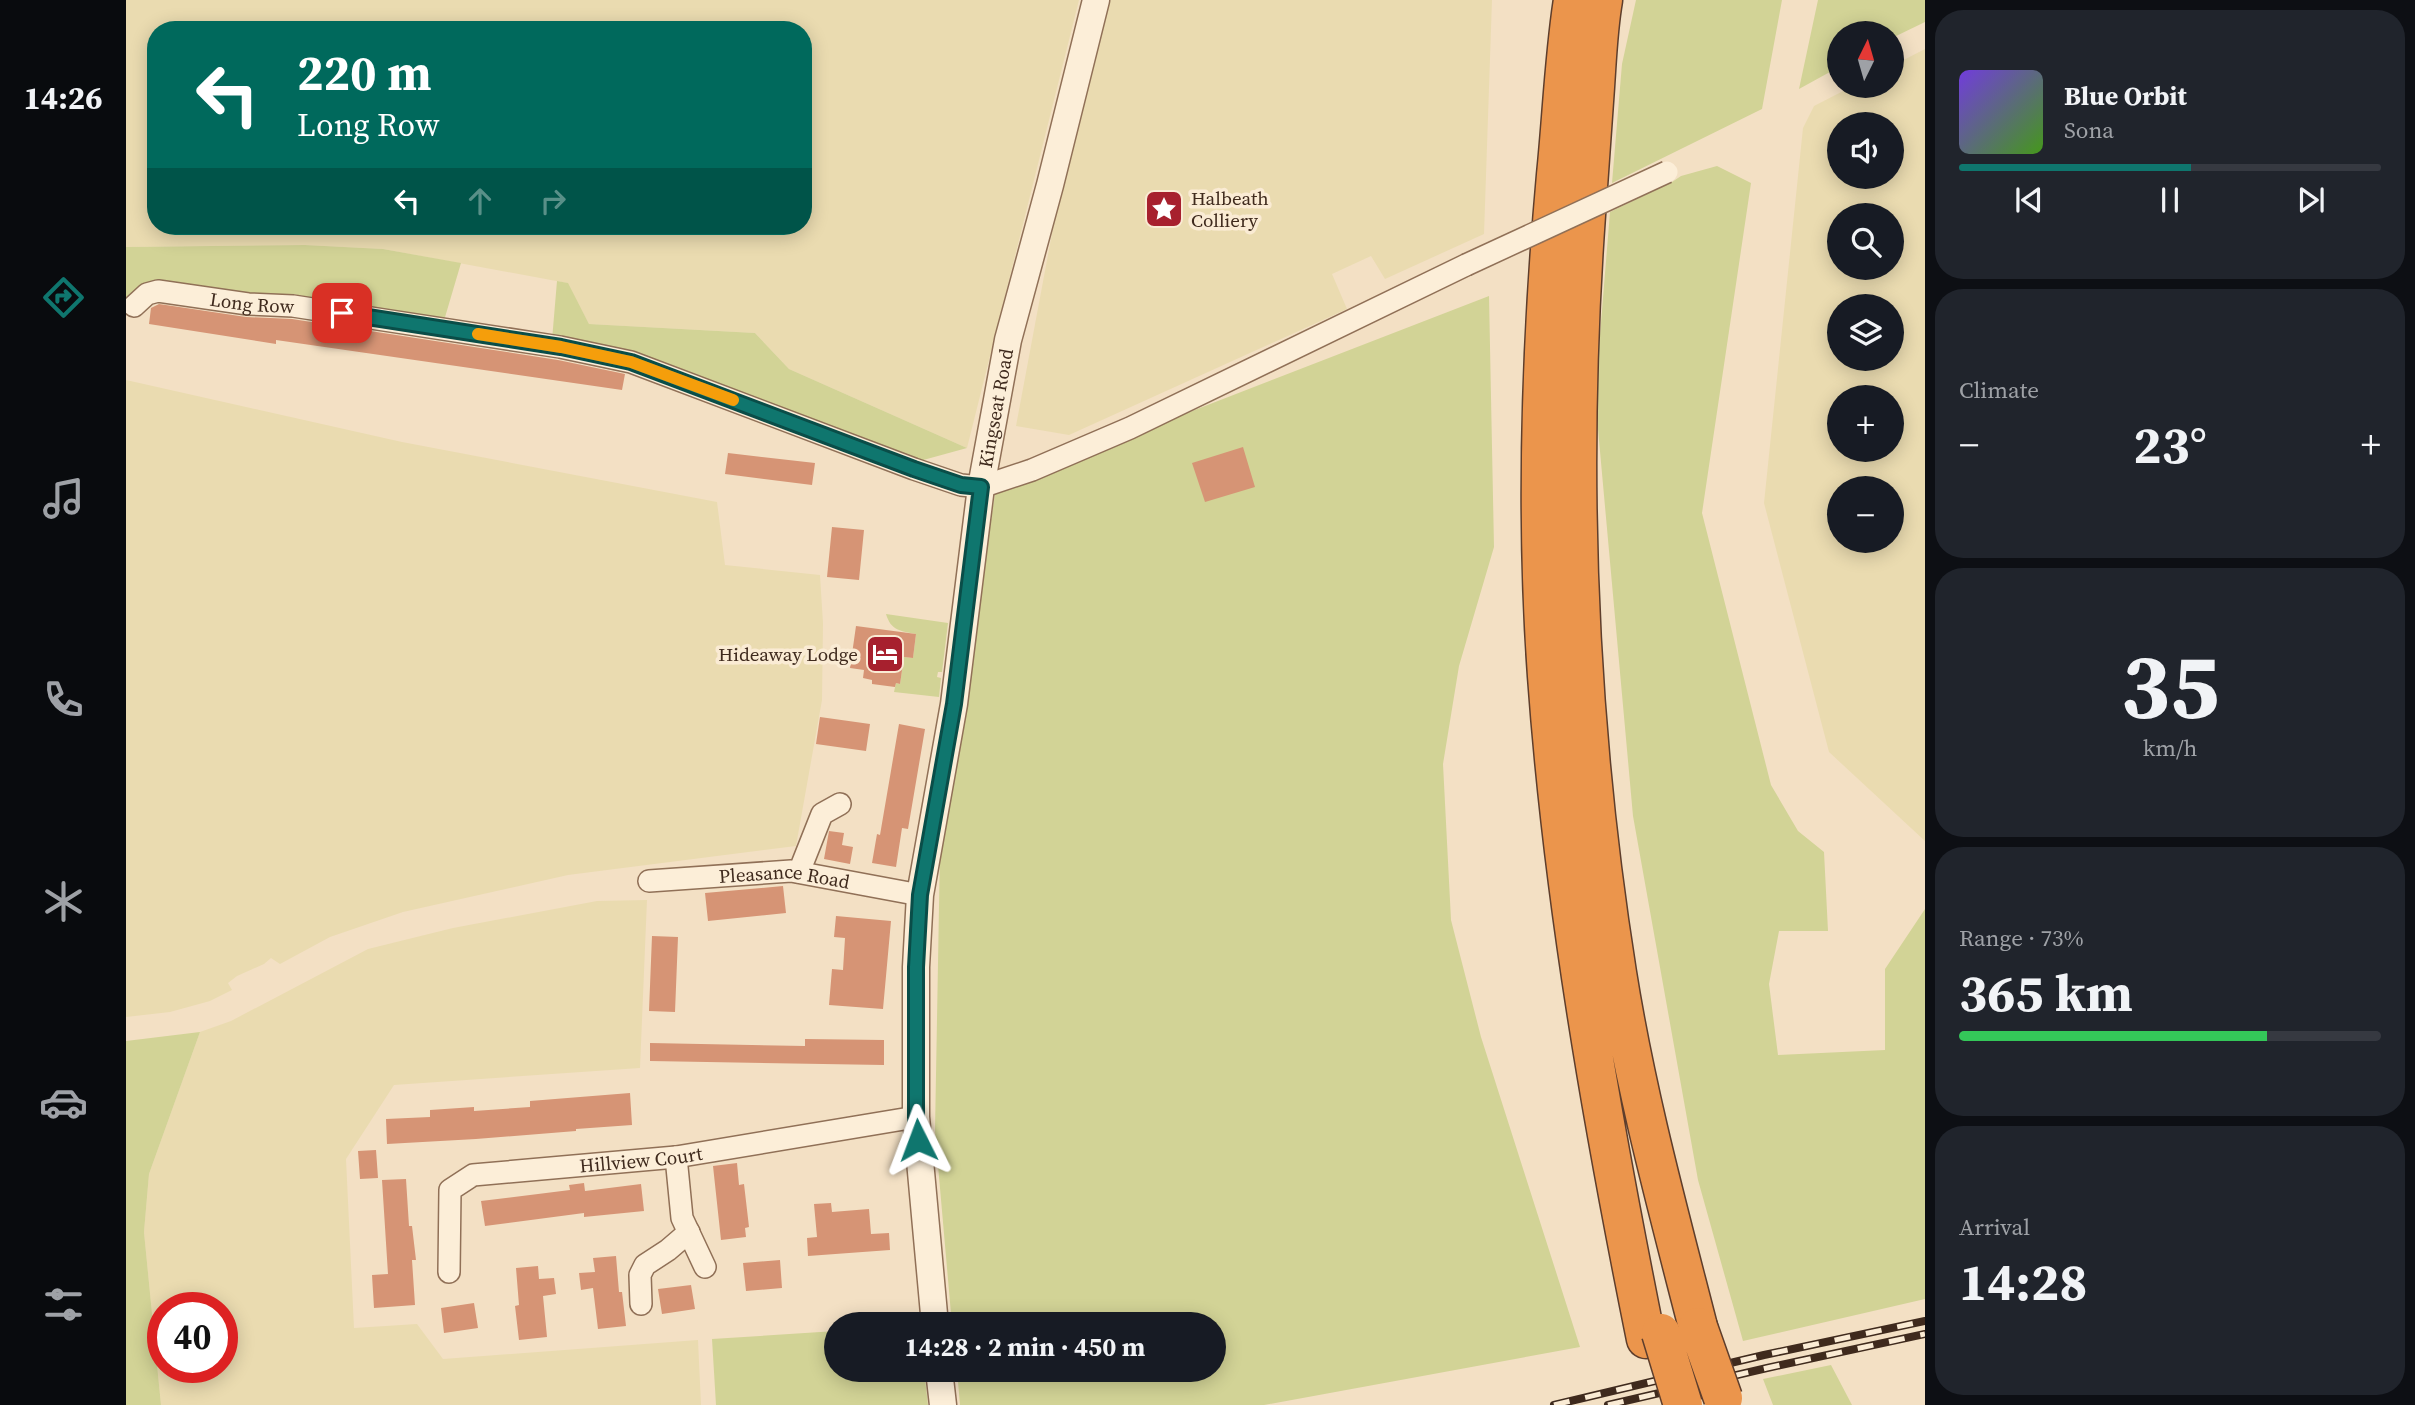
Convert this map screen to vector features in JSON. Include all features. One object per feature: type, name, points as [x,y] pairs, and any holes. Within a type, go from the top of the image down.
[{"type":"highway","points":[[1573,0],[1546,293],[1541,417],[1542,564],[1547,675],[1560,821],[1591,1031],[1654,1336],[1664,1405]]},
{"type":"highway","points":[[1603,0],[1580,290],[1576,418],[1577,555],[1591,780],[1607,908],[1627,1030],[1659,1175],[1702,1327],[1728,1400]]},
{"type":"highway","points":[[1654,1336],[1683,1405]]},
{"type":"street","name":"Kingseat Road","points":[[934,1312],[916,1117],[916,967],[920,895],[954,704],[981,487],[1008,340],[1096,0]]},
{"type":"street","points":[[981,487],[1032,470],[1130,428],[1466,265],[1670,170]]},
{"type":"street","name":"Long Row","points":[[134,306],[147,294],[158,291],[248,304],[293,306],[572,349],[631,362],[914,469],[961,485],[981,487]]},
{"type":"street","points":[[799,872],[822,814],[840,804]]},
{"type":"street","name":"Pleasance Road","points":[[649,881],[792,871],[920,895]]},
{"type":"street","name":"Hillview Court","points":[[449,1272],[450,1190],[473,1175],[676,1157],[916,1117]]},
{"type":"street","points":[[676,1157],[682,1218],[705,1267]]},
{"type":"street","points":[[641,1304],[640,1275],[645,1265],[689,1232]]},
{"type":"street","points":[[940,1382],[943,1405]]},
{"type":"shaded area","points":[[126,0],[1079,0],[967,448],[789,369],[755,333],[589,324],[567,283],[383,249],[305,245],[126,247]]},
{"type":"shaded area","points":[[1109,0],[1492,0],[1484,234],[1385,279],[1371,256],[1332,274],[1347,309],[1069,435],[1016,426],[1059,196]]},
{"type":"shaded area","points":[[1925,49],[1925,841],[1829,752],[1764,503],[1803,128],[1814,106],[1830,98],[1904,98],[1904,60]]},
{"type":"shaded area","points":[[126,380],[402,442],[717,502],[725,565],[820,575],[823,623],[822,700],[796,846],[568,875],[403,912],[330,937],[280,964],[271,958],[237,976],[228,983],[232,990],[210,1001],[170,1012],[126,1017]]},
{"type":"shaded area","points":[[647,900],[640,1068],[394,1085],[346,1159],[354,1328],[417,1324],[443,1359],[698,1340],[701,1405],[161,1405],[159,1383],[238,1383],[238,1292],[150,1292],[144,1232],[149,1174],[200,1032],[231,1021],[368,949],[453,928],[597,901]]},
{"type":"green space","points":[[1636,0],[1782,0],[1762,109],[1612,183],[1622,64]]},
{"type":"green space","points":[[1818,0],[1925,0],[1925,22],[1904,32],[1904,21],[1827,21],[1827,74],[1799,89]]},
{"type":"green space","points":[[1717,166],[1751,183],[1702,513],[1771,785],[1798,831],[1824,852],[1828,931],[1779,931],[1769,984],[1778,1055],[1885,1050],[1885,969],[1925,909],[1925,1299],[1743,1341],[1698,1180],[1633,816],[1595,396],[1610,212],[1681,176]]},
{"type":"green space","points":[[305,245],[383,249],[461,263],[443,324],[293,294],[211,295],[126,305],[126,247]]},
{"type":"green space","points":[[557,281],[568,283],[589,324],[755,333],[789,369],[967,448],[916,462],[552,340]]},
{"type":"green space","points":[[1489,296],[1494,547],[1459,666],[1443,764],[1451,920],[1481,1037],[1580,1347],[1264,1405],[960,1405],[958,1382],[1226,1382],[1226,1312],[951,1312],[935,1131],[940,851],[995,494],[1120,439]]},
{"type":"green space","points":[[886,614],[948,623],[942,672],[938,672],[937,677],[941,678],[939,697],[894,692],[896,683],[900,684],[904,657],[913,658],[916,634],[894,627]]},
{"type":"green space","points":[[200,1032],[149,1174],[144,1232],[150,1292],[147,1292],[147,1383],[159,1383],[161,1405],[126,1405],[126,1041]]},
{"type":"green space","points":[[824,1332],[824,1382],[925,1382],[928,1405],[716,1405],[712,1339]]},
{"type":"green space","points":[[1831,1365],[1852,1405],[1773,1405],[1763,1379]]},
{"type":"building","points":[[159,304],[246,317],[292,319],[558,360],[625,374],[622,390],[276,340],[276,344],[149,324],[151,308]]},
{"type":"building","points":[[1243,447],[1255,487],[1205,502],[1192,463]]},
{"type":"building","points":[[728,453],[815,463],[812,485],[725,474]]},
{"type":"building","points":[[832,527],[864,530],[859,580],[827,577]]},
{"type":"building","points":[[856,626],[916,634],[913,658],[904,657],[900,684],[896,683],[895,687],[872,684],[872,680],[863,678],[864,670],[850,668]]},
{"type":"building","points":[[820,717],[870,724],[866,751],[816,744]]},
{"type":"building","points":[[899,724],[925,729],[908,829],[902,828],[896,867],[872,863],[877,834],[880,835]]},
{"type":"building","points":[[829,831],[844,833],[842,845],[853,847],[850,864],[824,859]]},
{"type":"building","points":[[783,886],[786,913],[708,921],[705,893]]},
{"type":"building","points":[[836,916],[891,921],[883,1009],[829,1005],[832,969],[843,970],[845,938],[834,937]]},
{"type":"building","points":[[652,936],[678,937],[675,1012],[649,1011]]},
{"type":"building","points":[[805,1039],[884,1040],[884,1065],[650,1061],[650,1043],[805,1046]]},
{"type":"building","points":[[630,1093],[632,1125],[387,1144],[386,1119],[430,1117],[430,1110],[474,1107],[474,1111],[530,1107],[530,1101]]},
{"type":"building","points":[[376,1150],[378,1178],[360,1179],[358,1151]]},
{"type":"building","points":[[737,1163],[739,1185],[744,1184],[749,1227],[745,1228],[746,1237],[721,1240],[713,1166]]},
{"type":"building","points":[[406,1179],[409,1226],[412,1226],[416,1260],[412,1260],[415,1305],[374,1308],[372,1275],[388,1274],[382,1180]]},
{"type":"building","points":[[584,1183],[585,1191],[641,1184],[644,1211],[584,1217],[584,1213],[485,1226],[481,1201],[570,1190],[569,1185]]},
{"type":"building","points":[[831,1203],[832,1212],[869,1209],[871,1234],[889,1233],[890,1250],[808,1256],[807,1238],[817,1237],[814,1204]]},
{"type":"building","points":[[616,1256],[619,1292],[622,1292],[626,1326],[598,1329],[593,1288],[581,1290],[579,1273],[595,1272],[593,1258]]},
{"type":"building","points":[[780,1260],[782,1288],[746,1291],[743,1263]]},
{"type":"building","points":[[538,1266],[539,1279],[554,1278],[556,1294],[543,1296],[547,1337],[519,1340],[515,1306],[519,1305],[516,1268]]},
{"type":"building","points":[[691,1285],[695,1309],[662,1314],[658,1289]]},
{"type":"building","points":[[474,1303],[478,1328],[444,1333],[441,1308]]},
{"type":"railway","points":[[1554,1405],[1764,1355],[1925,1321]]},
{"type":"railway","points":[[1608,1405],[1925,1334]]},
{"type":"slow traffic","points":[[478,334],[561,347],[631,362],[733,400]]},
{"type":"place","name":"Halbeath Colliery","points":[[1164,209]]},
{"type":"place","name":"Hideaway Lodge","points":[[885,654]]},
{"type":"route","points":[[342,313],[561,347],[631,362],[914,469],[961,485],[981,487],[954,704],[920,895],[916,967],[918,1140]]}]
